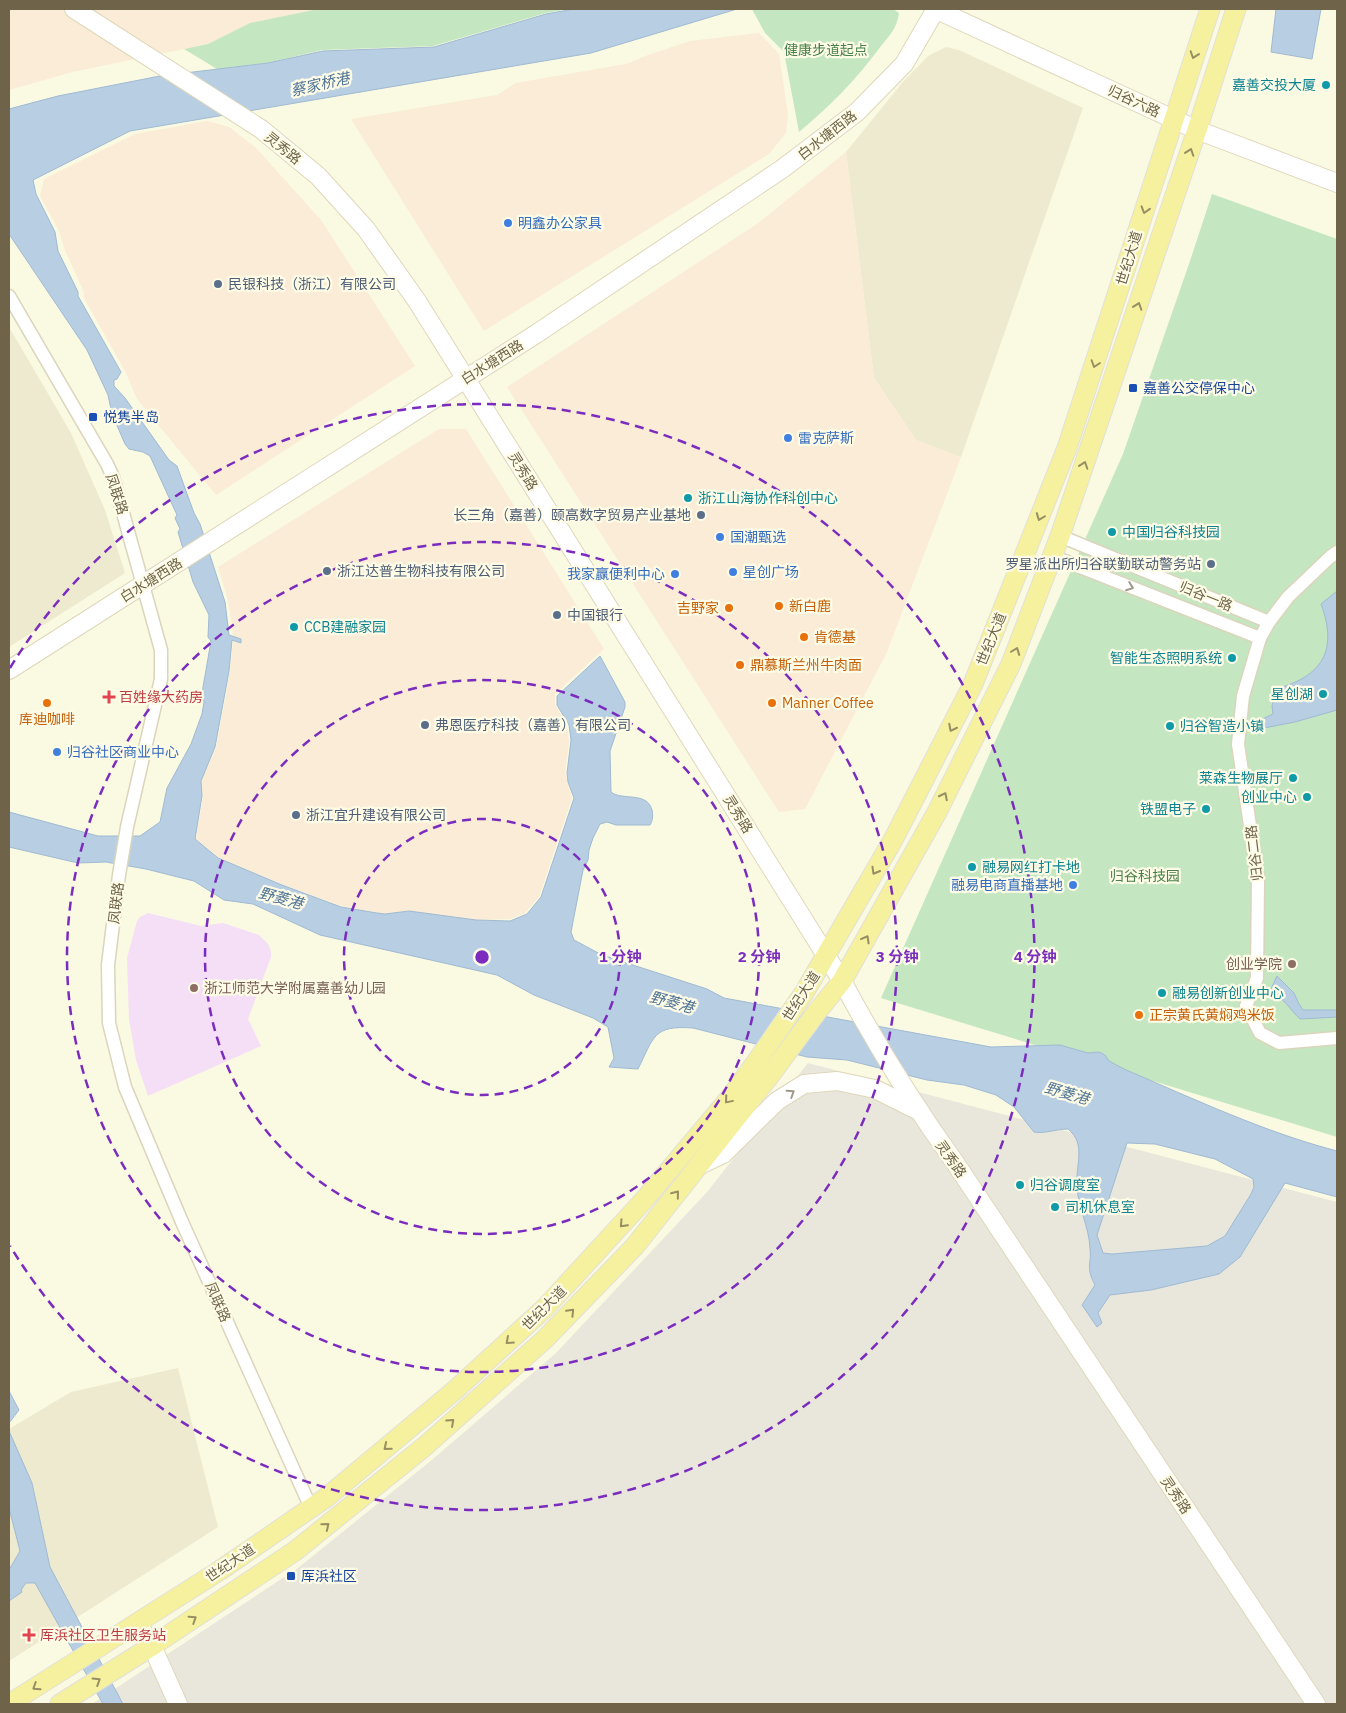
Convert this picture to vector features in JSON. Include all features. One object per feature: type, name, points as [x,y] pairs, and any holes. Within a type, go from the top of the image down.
[{"type":"main road","name":"世纪大道","points":[[9,1704],[219,1570],[327,1497],[454,1391],[545,1308],[646,1199],[733,1094],[757,1061],[804,992],[893,840],[973,684],[1067,448],[1210,9]]},
{"type":"main road","name":"世纪大道","points":[[60,1704],[295,1552],[424,1447],[545,1339],[634,1246],[771,1074],[842,981],[936,814],[1011,664],[1060,536],[1198,130],[1236,9]]},
{"type":"street","name":"灵秀路","points":[[74,9],[253,124],[318,176],[366,229],[417,301],[466,379],[826,955],[919,1111],[1316,1704]]},
{"type":"street","name":"归谷六路","points":[[936,9],[1198,130],[1337,183]]},
{"type":"street","name":"白水塘西路","points":[[9,670],[536,334],[782,169],[857,112],[904,64],[936,9]]},
{"type":"street","name":"凤联路","points":[[9,296],[107,464],[117,490],[161,650],[161,679],[127,827],[119,875],[108,965],[109,1023],[125,1087],[182,1222],[311,1508]]},
{"type":"street","name":"归谷一路","points":[[1060,536],[1269,622]]},
{"type":"street","name":"归谷二路","points":[[1337,552],[1288,597],[1269,622],[1260,638],[1243,696],[1238,744],[1258,880],[1258,978],[1246,1006],[1260,1033],[1278,1043],[1337,1038]]},
{"type":"street","name":"归谷一路","points":[[1052,556],[1260,638]]},
{"type":"street","points":[[698,1166],[723,1154],[777,1101],[804,1084],[837,1081],[875,1089],[919,1111]]},
{"type":"street","points":[[137,1623],[152,1646],[178,1704]]},
{"type":"shaded area","points":[[9,9],[318,9],[250,23],[208,44],[72,72],[9,90]]},
{"type":"shaded area","points":[[759,33],[779,54],[788,115],[786,133],[769,154],[484,331],[351,119],[497,95],[516,83],[626,64],[690,41]]},
{"type":"shaded area","points":[[946,47],[959,50],[1083,108],[961,457],[916,440],[874,378],[846,152],[902,83],[928,56]]},
{"type":"shaded area","points":[[207,121],[229,127],[256,148],[321,220],[415,366],[216,495],[137,399],[125,371],[84,298],[84,292],[64,248],[59,231],[40,196],[44,179],[135,134]]},
{"type":"shaded area","points":[[846,152],[874,378],[916,440],[961,457],[887,652],[805,809],[779,812],[507,387],[757,224]]},
{"type":"shaded area","points":[[9,327],[71,433],[105,510],[125,573],[9,647]]},
{"type":"shaded area","points":[[439,429],[466,429],[604,649],[555,694],[555,704],[567,727],[569,742],[565,773],[572,798],[539,897],[525,913],[510,919],[476,920],[409,911],[385,914],[341,906],[218,858],[196,839],[203,797],[201,781],[216,748],[230,672],[233,643],[228,600],[218,567]]},
{"type":"shaded area","name":"浙江师范大学附属嘉善幼儿园","points":[[148,913],[201,926],[223,923],[259,935],[268,944],[271,957],[248,1019],[261,1046],[148,1096],[136,1060],[129,1020],[127,958],[137,921]]},
{"type":"shaded area","points":[[808,1063],[1337,1202],[1337,1704],[92,1704],[298,1568],[433,1459],[556,1353],[708,1191]]},
{"type":"shaded area","points":[[178,1368],[218,1527],[9,1661],[9,1429],[71,1392]]},
{"type":"green space","points":[[318,9],[568,9],[546,13],[433,46],[322,50],[267,63],[217,69],[184,49],[208,44],[250,23]]},
{"type":"green space","name":"健康步道起点","points":[[752,9],[893,9],[899,13],[893,31],[853,81],[799,132],[784,52],[765,33]]},
{"type":"green space","name":"归谷科技园","points":[[1212,194],[1337,239],[1337,1137],[881,998],[1123,454]]},
{"type":"water","points":[[574,9],[737,9],[591,53],[130,131],[33,180],[36,194],[55,232],[58,251],[78,292],[78,296],[121,372],[117,379],[114,380],[114,386],[125,398],[169,460],[177,466],[194,513],[200,524],[225,602],[229,635],[241,639],[241,643],[232,640],[229,671],[215,747],[201,781],[202,796],[195,839],[218,858],[341,907],[385,914],[409,911],[476,920],[510,921],[527,914],[541,897],[574,798],[567,773],[571,740],[569,725],[557,705],[557,696],[600,656],[625,702],[610,751],[611,792],[616,795],[645,800],[652,810],[652,821],[650,825],[616,825],[607,822],[600,824],[593,838],[588,860],[583,870],[571,932],[574,940],[602,955],[707,989],[724,998],[991,1047],[1060,1045],[1088,1053],[1099,1052],[1105,1055],[1109,1061],[1124,1069],[1203,1103],[1256,1125],[1337,1151],[1337,1197],[1285,1183],[1240,1257],[1219,1274],[1151,1290],[1110,1295],[1098,1313],[1102,1323],[1097,1327],[1082,1305],[1095,1285],[1090,1269],[1088,1232],[1078,1195],[1079,1148],[1077,1141],[1068,1129],[1034,1132],[1014,1107],[996,1095],[964,1085],[927,1080],[847,1060],[807,1057],[693,1028],[670,1029],[656,1035],[638,1069],[609,1067],[614,1058],[608,1027],[593,1018],[534,995],[497,975],[320,935],[253,904],[224,900],[194,881],[146,869],[106,862],[78,863],[9,847],[9,812],[98,836],[140,836],[160,822],[167,788],[191,744],[202,714],[204,702],[202,693],[211,641],[208,637],[209,615],[193,582],[178,532],[180,529],[175,518],[177,515],[150,456],[143,452],[129,449],[125,444],[112,414],[108,395],[87,350],[9,234],[9,109],[58,96],[160,76],[268,63],[323,51],[434,47],[546,14]],"holes":[[[1127,1143],[1155,1144],[1215,1159],[1253,1179],[1254,1187],[1251,1194],[1225,1236],[1207,1246],[1112,1254],[1103,1253],[1097,1235]]]},
{"type":"water","points":[[1276,9],[1321,9],[1312,59],[1271,52]]},
{"type":"water","name":"星创湖","points":[[1337,591],[1337,710],[1295,722],[1259,729],[1256,722],[1273,714],[1272,706],[1276,689],[1305,677],[1315,669],[1322,659],[1327,648],[1328,635],[1321,604]]},
{"type":"water","points":[[1277,976],[1294,993],[1303,1010],[1337,1010],[1337,1017],[1300,1019],[1284,1001],[1271,993]]},
{"type":"water","points":[[9,1391],[19,1410],[9,1423]]},
{"type":"water","points":[[9,1431],[32,1483],[50,1567],[123,1704],[103,1704],[35,1583],[26,1583],[21,1590],[22,1592],[9,1601],[9,1570],[20,1551],[9,1508]]},
{"type":"place","name":"嘉善交投大厦","points":[[1326,85]]},
{"type":"place","name":"明鑫办公家具","points":[[508,223]]},
{"type":"place","name":"民银科技（浙江）有限公司","points":[[218,284]]},
{"type":"place","name":"嘉善公交停保中心","points":[[1133,388]]},
{"type":"place","name":"悦隽半岛","points":[[93,417]]},
{"type":"place","name":"雷克萨斯","points":[[788,438]]},
{"type":"place","name":"浙江山海协作科创中心","points":[[688,498]]},
{"type":"place","name":"长三角（嘉善）颐高数字贸易产业基地","points":[[701,515]]},
{"type":"place","name":"中国归谷科技园","points":[[1112,532]]},
{"type":"place","name":"国潮甄选","points":[[720,537]]},
{"type":"place","name":"罗星派出所归谷联勤联动警务站","points":[[1211,564]]},
{"type":"place","name":"浙江达普生物科技有限公司","points":[[327,571]]},
{"type":"place","name":"星创广场","points":[[733,572]]},
{"type":"place","name":"我家赢便利中心","points":[[675,574]]},
{"type":"place","name":"新白鹿","points":[[779,606]]},
{"type":"place","name":"吉野家","points":[[729,608]]},
{"type":"place","name":"中国银行","points":[[557,615]]},
{"type":"place","name":"CCB建融家园","points":[[294,627]]},
{"type":"place","name":"肯德基","points":[[804,637]]},
{"type":"place","name":"智能生态照明系统","points":[[1232,658]]},
{"type":"place","name":"鼎慕斯兰州牛肉面","points":[[740,665]]},
{"type":"place","name":"星创湖","points":[[1323,694]]},
{"type":"place","name":"百姓缘大药房","points":[[109,697]]},
{"type":"place","name":"库迪咖啡","points":[[47,703]]},
{"type":"place","name":"Manner Coffee","points":[[772,703]]},
{"type":"place","name":"弗恩医疗科技（嘉善）有限公司","points":[[425,725]]},
{"type":"place","name":"归谷智造小镇","points":[[1170,726]]},
{"type":"place","name":"归谷社区商业中心","points":[[57,752]]},
{"type":"place","name":"莱森生物展厅","points":[[1293,778]]},
{"type":"place","name":"创业中心","points":[[1307,797]]},
{"type":"place","name":"铁盟电子","points":[[1206,809]]},
{"type":"place","name":"浙江宜升建设有限公司","points":[[296,815]]},
{"type":"place","name":"融易网红打卡地","points":[[972,867]]},
{"type":"place","name":"融易电商直播基地","points":[[1073,885]]},
{"type":"place","name":"创业学院","points":[[1292,964]]},
{"type":"place","name":"浙江师范大学附属嘉善幼儿园","points":[[194,988]]},
{"type":"place","name":"融易创新创业中心","points":[[1162,993]]},
{"type":"place","name":"正宗黄氏黄焖鸡米饭","points":[[1139,1015]]},
{"type":"place","name":"归谷调度室","points":[[1020,1185]]},
{"type":"place","name":"司机休息室","points":[[1055,1207]]},
{"type":"place","name":"厍浜社区","points":[[291,1576]]},
{"type":"place","name":"厍浜社区卫生服务站","points":[[29,1635]]},
{"type":"water label","name":"蔡家桥港","points":[[320,84]]},
{"type":"water label","name":"野菱港","points":[[281,898]]},
{"type":"water label","name":"野菱港","points":[[672,1002]]},
{"type":"water label","name":"野菱港","points":[[1067,1093]]}]
